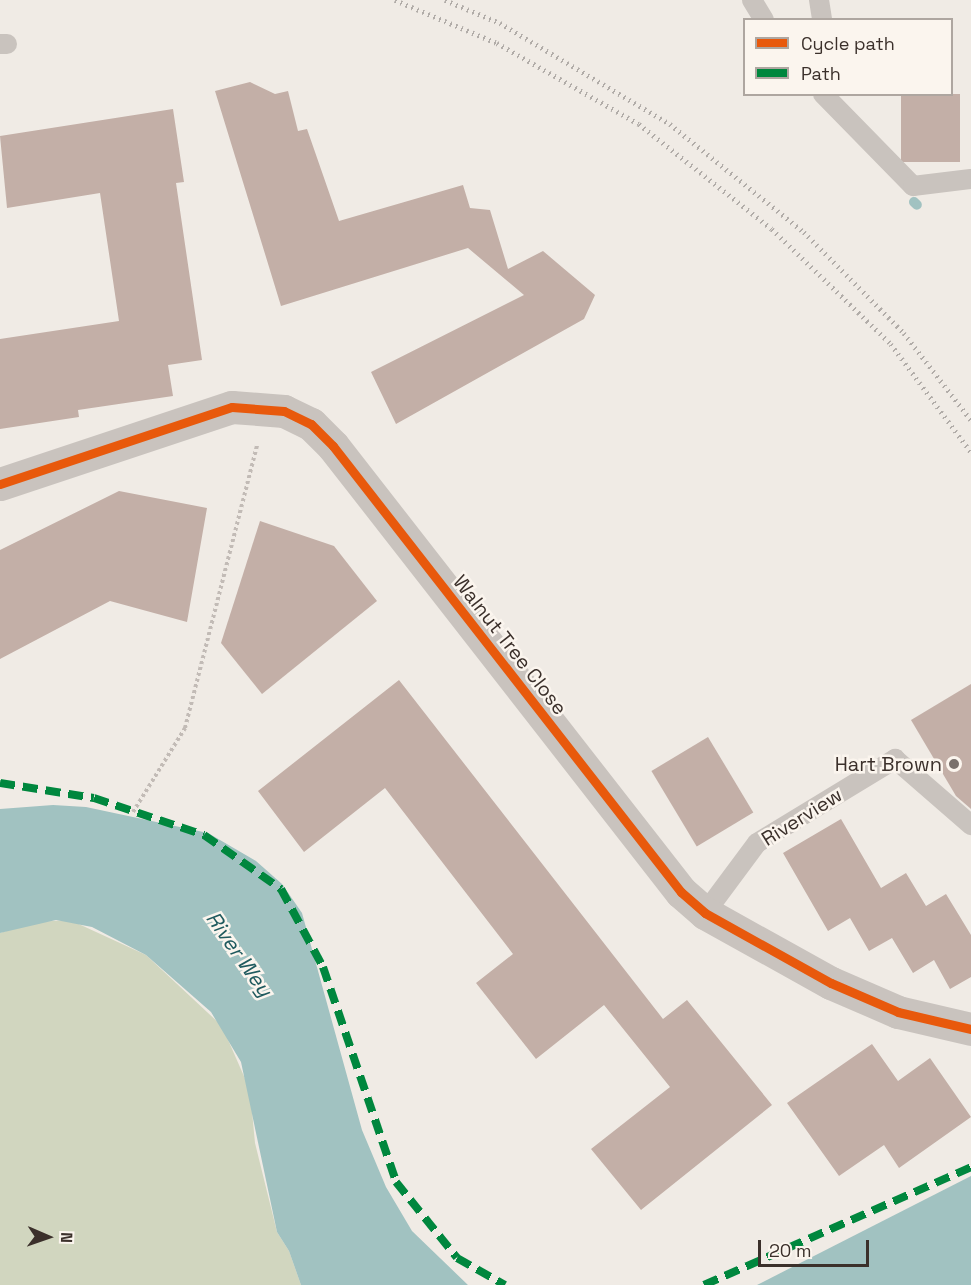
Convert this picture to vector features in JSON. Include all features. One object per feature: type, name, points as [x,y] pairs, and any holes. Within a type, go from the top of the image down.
[{"type":"street","name":"Walnut Tree Close","points":[[0,484],[232,406],[284,411],[311,424],[333,446],[681,892],[705,913],[831,982],[898,1012],[971,1029]]},
{"type":"lane","points":[[752,0],[763,18]]},
{"type":"lane","points":[[819,0],[822,18]]},
{"type":"lane","points":[[825,96],[913,186],[971,179]]},
{"type":"lane","name":"Riverview","points":[[705,913],[757,843],[895,759],[971,825]]},
{"type":"path","points":[[133,812],[185,728],[265,410]]},
{"type":"green space","points":[[70,920],[146,955],[222,1026],[250,1090],[255,1143],[277,1232],[289,1251],[301,1285],[0,1285],[0,933],[35,922]]},
{"type":"water","name":"River Wey","points":[[53,805],[86,807],[208,833],[256,861],[282,884],[302,913],[362,1130],[386,1187],[412,1231],[468,1285],[301,1285],[289,1251],[277,1232],[241,1062],[211,1012],[146,955],[92,927],[56,920],[0,933],[0,809]]},
{"type":"water","points":[[971,1176],[971,1285],[757,1285]]},
{"type":"building","points":[[250,82],[275,94],[288,91],[298,131],[307,129],[339,221],[463,185],[470,208],[490,210],[508,269],[543,251],[595,295],[584,319],[396,424],[371,372],[524,295],[468,248],[281,306],[215,91]]},
{"type":"building","points":[[960,94],[960,162],[901,162],[901,96]]},
{"type":"building","points":[[173,109],[184,182],[176,183],[202,360],[168,365],[173,396],[78,410],[79,417],[0,429],[0,339],[119,321],[100,193],[7,208],[0,136]]},
{"type":"building","points":[[119,491],[207,508],[187,622],[110,601],[0,659],[0,550]]},
{"type":"building","points":[[260,521],[334,546],[377,601],[262,694],[221,643]]},
{"type":"building","points":[[399,680],[663,1019],[687,1000],[772,1105],[641,1210],[591,1149],[670,1087],[604,1005],[536,1059],[476,983],[513,954],[385,788],[304,852],[258,791]]},
{"type":"building","name":"Hart Brown","points":[[971,684],[971,809],[956,796],[911,720]]},
{"type":"building","points":[[708,737],[753,812],[697,846],[651,771]]},
{"type":"building","points":[[841,819],[881,888],[906,873],[926,906],[946,894],[971,935],[971,977],[950,989],[934,960],[913,973],[892,938],[869,951],[850,918],[828,931],[783,853]]},
{"type":"building","points":[[872,1044],[898,1081],[930,1058],[971,1117],[899,1168],[884,1145],[839,1176],[787,1103]]},
{"type":"waterway","points":[[914,202],[917,205]]},
{"type":"railway","points":[[395,0],[497,43],[639,124],[772,229],[891,344],[971,452]]},
{"type":"railway","points":[[445,0],[500,23],[670,124],[804,232],[904,333],[971,420]]},
{"type":"marked path","points":[[0,783],[94,798],[204,835],[281,889],[323,967],[396,1182],[457,1258],[505,1285]]},
{"type":"marked path","points":[[704,1285],[971,1167]]},
{"type":"cycle path","points":[[0,484],[232,407],[284,411],[311,424],[333,446],[681,892],[705,913],[831,983],[898,1012],[971,1029]]},
{"type":"place","name":"Hart Brown","points":[[954,764]]}]
